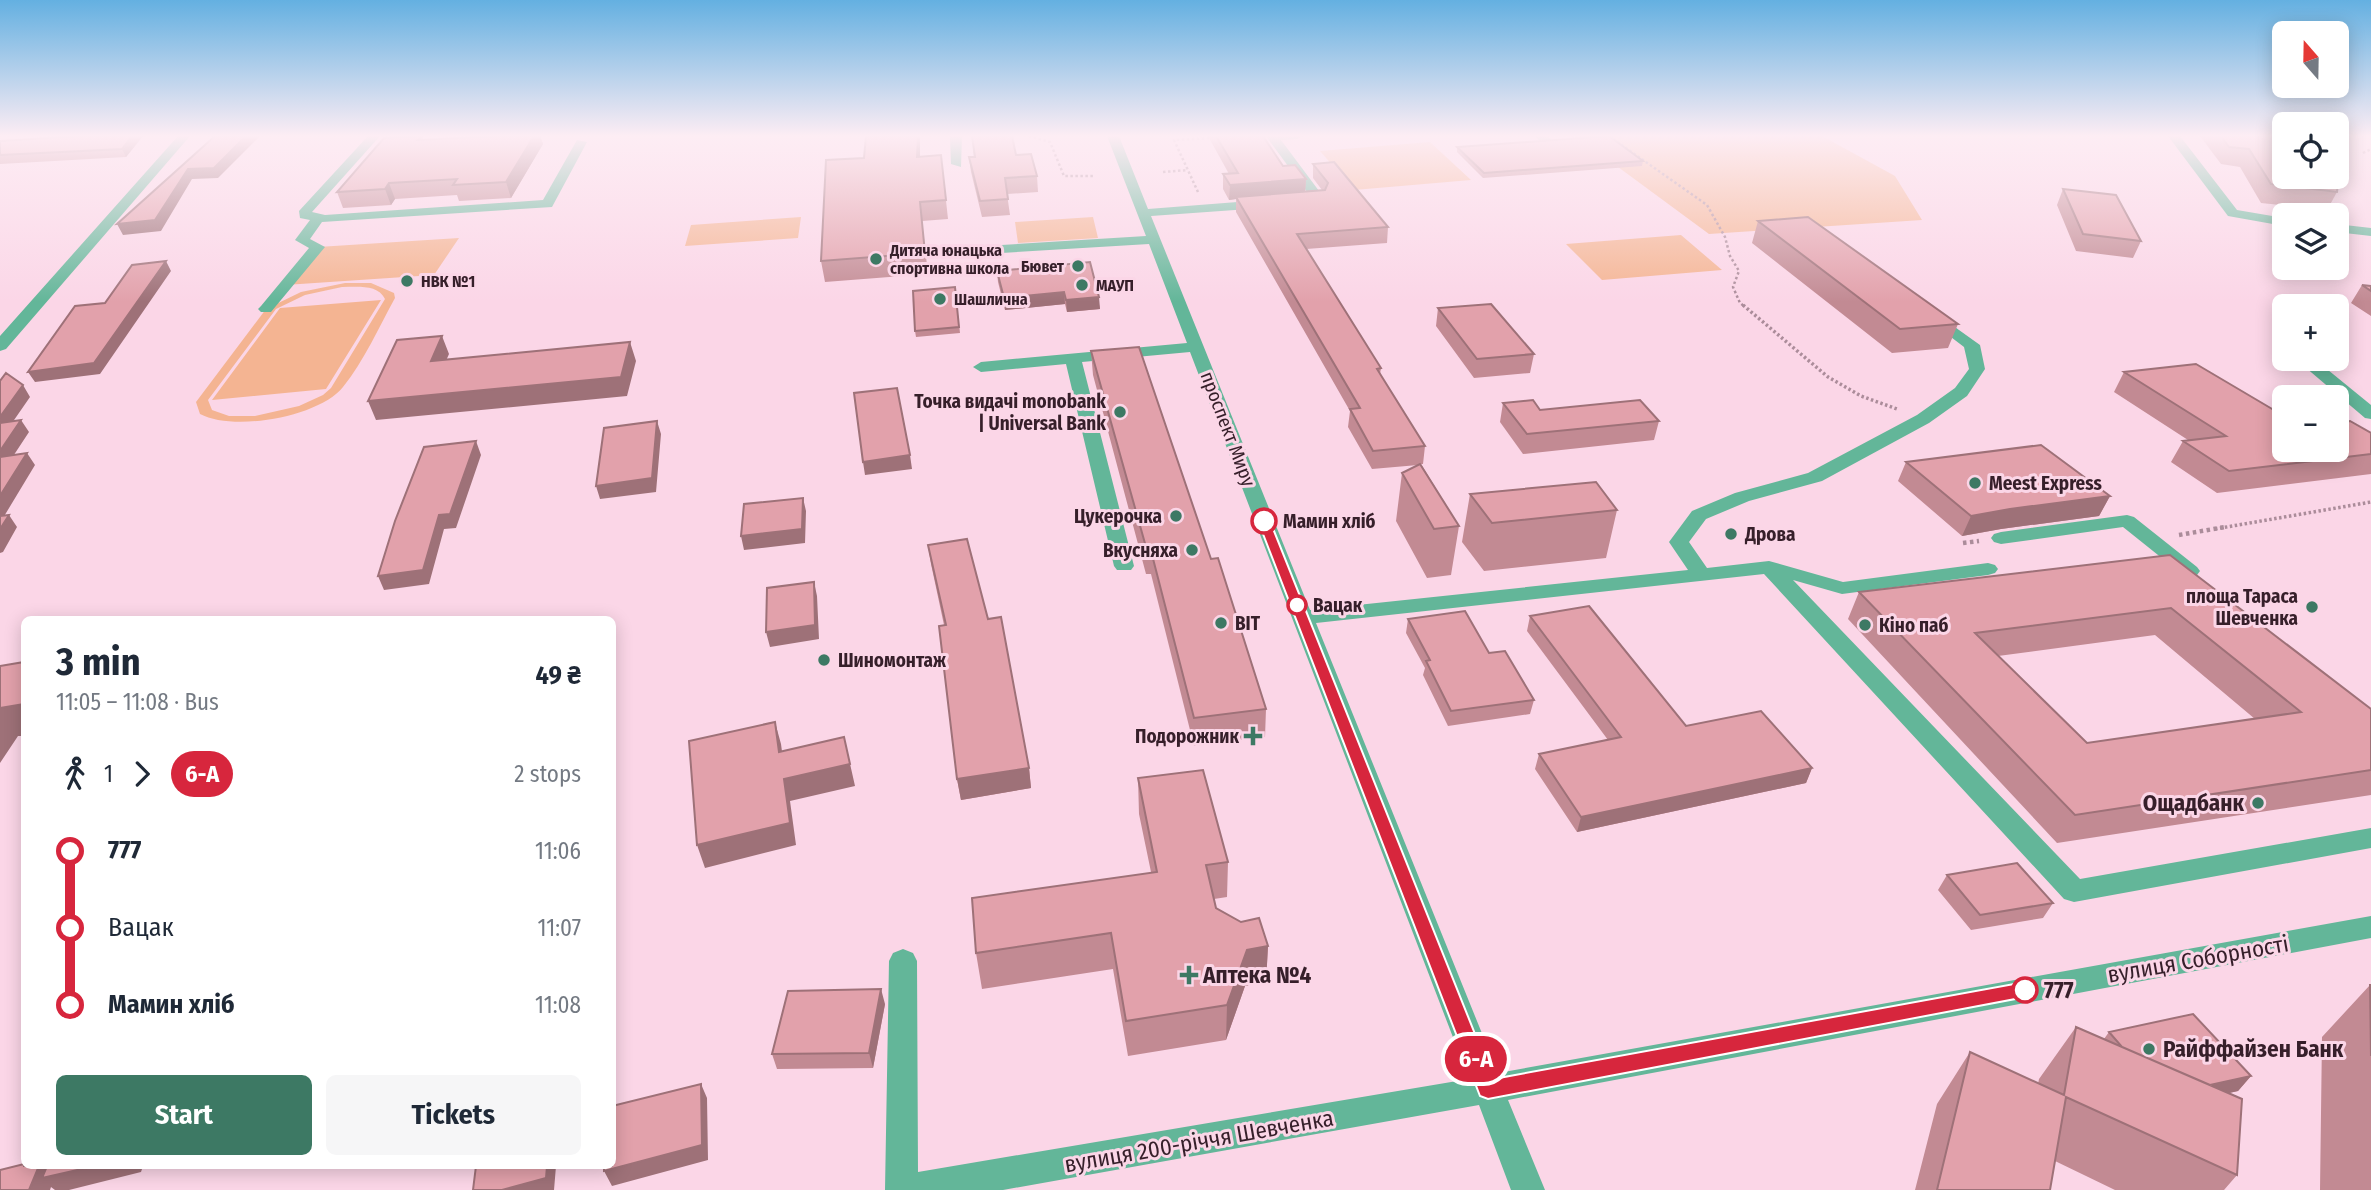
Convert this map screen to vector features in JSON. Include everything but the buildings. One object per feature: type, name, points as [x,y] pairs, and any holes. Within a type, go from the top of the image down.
[{"type":"street","points":[[0,346],[135,192]]},
{"type":"street","points":[[324,192],[306,211],[308,217],[318,219],[547,204],[554,192]]},
{"type":"street","name":"проспект Миру","points":[[1135,192],[1528,1190]]},
{"type":"street","points":[[1143,213],[1319,199],[1314,192]]},
{"type":"street","points":[[2217,192],[2233,213],[2272,220]]},
{"type":"street","points":[[266,309],[318,247],[302,240],[318,219]]},
{"type":"street","points":[[2349,229],[2371,232]]},
{"type":"street","points":[[935,253],[1154,240]]},
{"type":"street","points":[[1701,573],[1679,542],[1699,515],[1742,497],[1815,477],[1923,419],[1961,392],[1977,369],[1972,345],[1921,308]]},
{"type":"street","points":[[981,367],[1196,347]]},
{"type":"street","points":[[1073,358],[1124,566]]},
{"type":"street","points":[[2319,371],[2371,414]]},
{"type":"street","points":[[2001,538],[2127,522],[2203,581]]},
{"type":"street","points":[[1302,618],[1769,567],[1842,589],[1988,569]]},
{"type":"street","points":[[1769,567],[2074,891],[2371,838]]},
{"type":"street","name":"вулиця Соборності","points":[[1488,1089],[2371,927]]},
{"type":"street","points":[[902,961],[902,1190]]},
{"type":"street","name":"вулиця 200-річчя Шевченка","points":[[910,1190],[1405,1106],[1488,1089]]},
{"type":"path","points":[[1198,192],[1206,208]]},
{"type":"path","points":[[1688,192],[1707,205],[1725,237],[1730,256],[1739,271],[1733,287],[1740,303],[1828,377],[1861,396],[1923,419]]},
{"type":"path","points":[[2150,540],[2371,502]]},
{"type":"shaded area","points":[[1651,192],[1905,192],[1922,220],[1709,234]]},
{"type":"shaded area","points":[[801,217],[798,238],[685,246],[691,225]]},
{"type":"shaded area","points":[[1093,217],[1098,238],[1018,243],[1015,222]]},
{"type":"shaded area","points":[[1681,235],[1722,270],[1602,280],[1566,244]]},
{"type":"shaded area","points":[[459,238],[434,275],[285,285],[318,247]]},
{"type":"shaded area","points":[[345,283],[371,283],[394,293],[395,298],[358,366],[331,398],[296,413],[254,421],[233,422],[200,414],[196,402],[266,309],[301,292]],"holes":[[[342,287],[372,289],[382,294],[385,299],[331,388],[323,395],[299,406],[255,416],[229,416],[212,410],[208,400],[276,309],[305,295]]]},
{"type":"shaded area","points":[[381,300],[326,389],[212,400],[280,308]]},
{"type":"bus line","name":"6-А","points":[[1264,521],[1488,1089],[2025,990]]},
{"type":"place","name":"Дитяча юнацька спортивна школа","points":[[876,259]]},
{"type":"place","name":"Бювет","points":[[1078,266]]},
{"type":"place","name":"НВК №1","points":[[407,281]]},
{"type":"place","name":"МАУП","points":[[1082,285]]},
{"type":"place","name":"Шашлична","points":[[940,299]]},
{"type":"place","name":"Точка видачі monobank | Universal Bank","points":[[1120,412]]},
{"type":"place","name":"Meest Express","points":[[1975,483]]},
{"type":"place","name":"Цукерочка","points":[[1176,516]]},
{"type":"place","name":"Мамин хліб","points":[[1264,521]]},
{"type":"place","name":"Дрова","points":[[1731,534]]},
{"type":"place","name":"Вкусняха","points":[[1192,550]]},
{"type":"place","name":"Вацак","points":[[1297,605]]},
{"type":"place","name":"площа Тараса Шевченка","points":[[2312,607]]},
{"type":"place","name":"ВІТ","points":[[1221,623]]},
{"type":"place","name":"Кіно паб","points":[[1865,625]]},
{"type":"place","name":"Шиномонтаж","points":[[824,660]]},
{"type":"place","name":"Подорожник","points":[[1253,736]]},
{"type":"place","name":"Ощадбанк","points":[[2258,803]]},
{"type":"place","name":"Аптека №4","points":[[1189,975]]},
{"type":"place","name":"777","points":[[2025,990]]},
{"type":"place","name":"Райффайзен Банк","points":[[2149,1049]]}]
